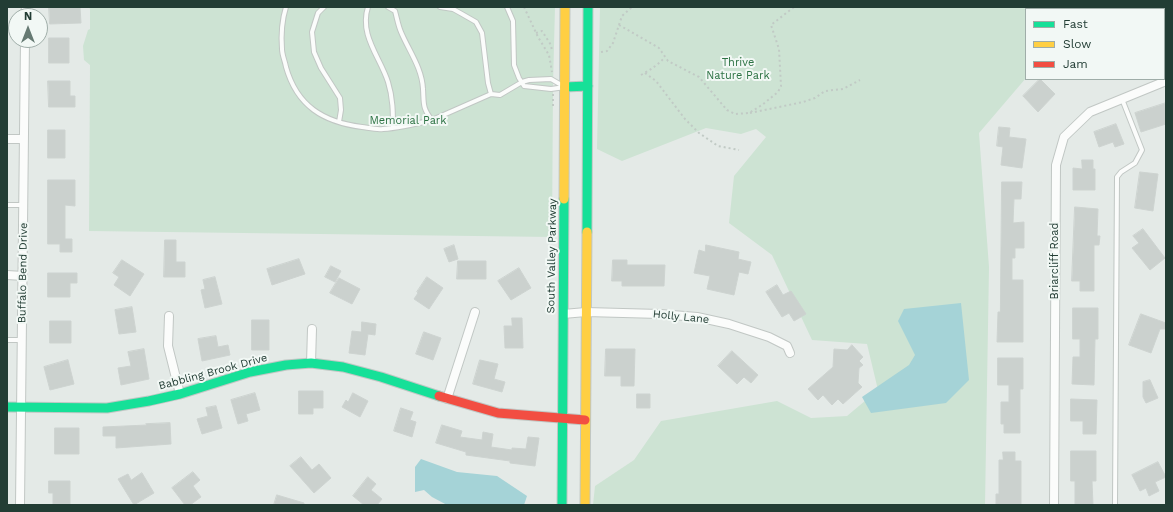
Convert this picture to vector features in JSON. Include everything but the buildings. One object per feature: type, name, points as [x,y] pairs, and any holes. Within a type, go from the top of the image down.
[{"type":"main road","name":"South Valley Parkway","points":[[562,505],[565,7]]},
{"type":"main road","points":[[585,505],[588,7]]},
{"type":"main road","points":[[565,87],[588,86]]},
{"type":"main road","name":"Babbling Brook Drive","points":[[7,408],[107,408],[180,394],[250,372],[286,365],[310,363],[343,368],[381,377],[447,399],[498,413],[585,420]]},
{"type":"street","name":"Buffalo Bend Drive","points":[[20,505],[25,48]]},
{"type":"street","name":"Briarcliff Road","points":[[1054,505],[1056,165],[1064,137],[1090,112],[1166,81]]},
{"type":"street","points":[[7,138],[24,139]]},
{"type":"street","points":[[7,275],[23,276]]},
{"type":"street","points":[[447,399],[475,312]]},
{"type":"street","name":"Holly Lane","points":[[563,314],[586,312],[660,314],[697,317],[729,324],[769,337],[787,346],[790,353]]},
{"type":"street","points":[[170,316],[168,346],[180,394]]},
{"type":"street","points":[[310,363],[312,328]]},
{"type":"lane","points":[[286,7],[282,28],[282,50],[290,79],[295,90],[302,99],[328,118],[346,125],[381,129],[403,127],[432,120],[491,94],[500,94],[522,82],[529,80],[551,79],[565,87]]},
{"type":"lane","points":[[324,7],[318,13],[312,32],[314,52],[321,68],[340,98],[342,110],[339,122]]},
{"type":"lane","points":[[368,7],[366,13],[368,40],[388,82],[393,100],[393,128]]},
{"type":"lane","points":[[388,7],[395,11],[400,31],[420,71],[423,89],[423,103],[426,114],[432,120]]},
{"type":"lane","points":[[440,7],[452,9],[476,22],[482,33],[488,83],[491,94]]},
{"type":"lane","points":[[507,7],[512,21],[514,65],[524,86],[530,88],[551,89],[565,87]]},
{"type":"lane","points":[[1115,505],[1118,177],[1121,172],[1135,163],[1142,150],[1122,99]]},
{"type":"lane","points":[[7,205],[23,205]]},
{"type":"lane","points":[[7,340],[22,340]]},
{"type":"path","points":[[524,7],[536,33],[549,55],[552,75]]},
{"type":"path","points":[[602,52],[607,51],[613,43],[622,16],[632,7]]},
{"type":"path","points":[[749,113],[778,92],[781,86],[779,50],[771,25],[794,7]]},
{"type":"path","points":[[619,25],[659,48],[668,61],[699,77],[727,110],[735,114],[749,113],[803,102],[815,98],[825,91],[843,89],[860,80]]},
{"type":"path","points":[[536,33],[542,31],[551,45],[552,51]]},
{"type":"path","points":[[641,75],[660,63],[665,57]]},
{"type":"path","points":[[644,73],[656,81],[685,119],[699,133],[718,146],[739,150]]},
{"type":"green space","name":"Memorial Park","points":[[89,7],[555,7],[552,237],[89,231],[90,65],[84,60],[83,46],[88,30],[90,29]]},
{"type":"green space","name":"Thrive Nature Park","points":[[600,7],[1140,8],[1025,8],[1025,79],[979,133],[989,267],[985,505],[593,505],[595,486],[634,460],[661,421],[777,401],[811,418],[847,416],[878,390],[867,344],[812,340],[772,255],[729,223],[734,176],[766,137],[756,129],[741,134],[706,128],[622,161],[597,149]]},
{"type":"water","points":[[961,303],[969,380],[946,403],[871,413],[862,397],[909,365],[915,355],[898,321],[904,309]]},
{"type":"water","points":[[421,459],[457,472],[497,476],[527,496],[524,505],[447,505],[432,497],[424,490],[415,492],[415,467]]},
{"type":"traffic: fast","points":[[587,232],[588,7]]},
{"type":"traffic: fast","points":[[565,87],[588,86]]},
{"type":"traffic: fast","points":[[562,505],[564,199]]},
{"type":"traffic: fast","points":[[7,407],[107,408],[180,394],[250,372],[286,365],[311,363],[343,367],[381,377],[439,396]]},
{"type":"traffic: slow","points":[[564,199],[565,7]]},
{"type":"traffic: slow","points":[[585,505],[587,232]]},
{"type":"traffic: jam","points":[[439,396],[498,413],[585,420]]}]
